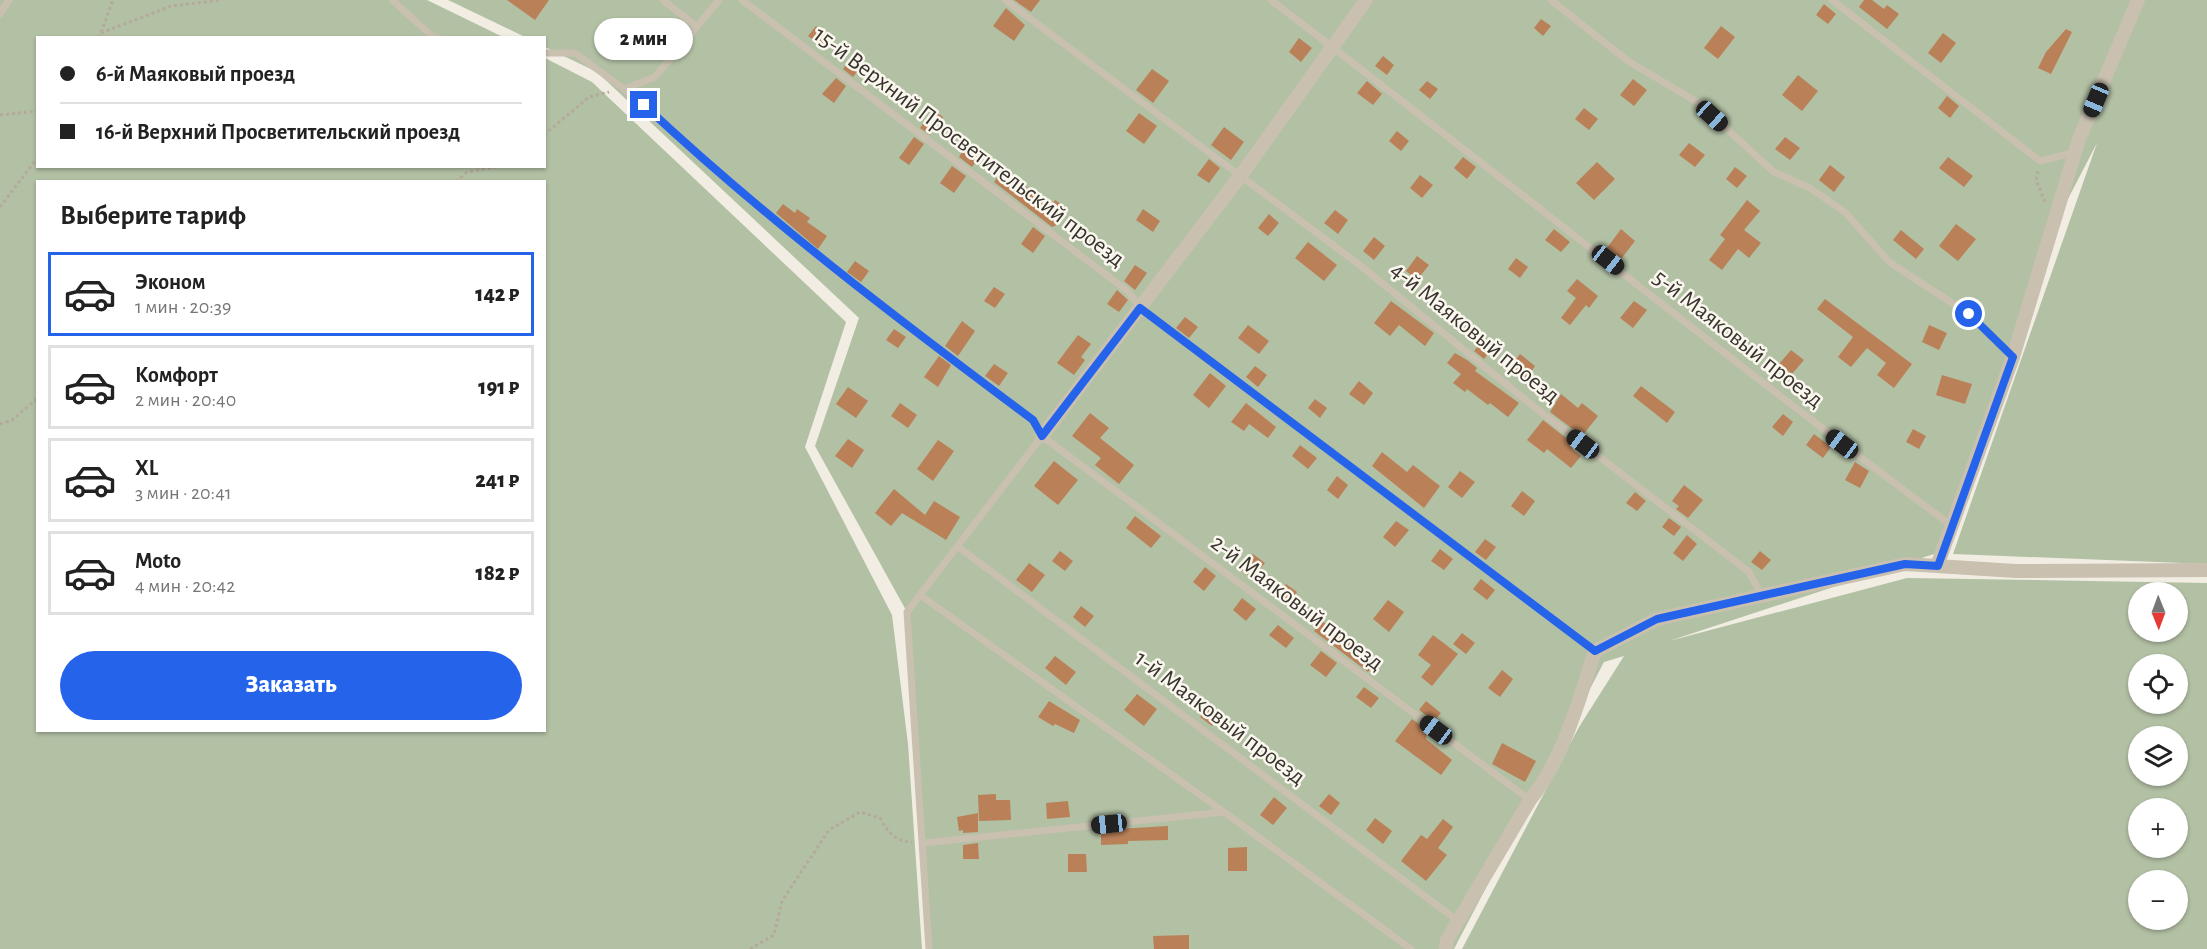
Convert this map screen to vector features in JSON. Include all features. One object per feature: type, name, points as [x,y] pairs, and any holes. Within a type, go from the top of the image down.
[{"type":"street","points":[[1042,436],[1241,175],[1366,0]]},
{"type":"street","points":[[1938,566],[2013,357],[2076,152],[2136,1]]},
{"type":"street","points":[[1446,949],[1447,940],[1458,921],[1530,800],[1545,782],[1572,724],[1595,651],[1657,619],[1905,564],[2016,571],[2207,570]]},
{"type":"lane","points":[[0,14],[9,0]]},
{"type":"lane","points":[[392,0],[432,36]]},
{"type":"lane","points":[[663,0],[696,26]]},
{"type":"lane","points":[[624,89],[655,76],[719,0]]},
{"type":"lane","name":"15-й Верхний Просветительский проезд","points":[[742,0],[1129,292],[1140,308],[1595,651]]},
{"type":"lane","name":"4-й Маяковый проезд","points":[[1005,0],[1361,266],[1528,402],[1749,572],[1762,596]]},
{"type":"lane","name":"5-й Маяковый проезд","points":[[1271,0],[1518,189],[1805,417],[1952,526]]},
{"type":"lane","points":[[1551,0],[1628,61],[1697,102],[1774,172],[1810,188],[1846,213],[1889,261],[1969,314],[2013,357]]},
{"type":"lane","points":[[1832,0],[2040,161],[2076,152]]},
{"type":"lane","name":"2-й Маяковый проезд","points":[[546,53],[575,53],[624,89],[822,261],[1033,420],[1042,436],[1530,800]]},
{"type":"lane","points":[[929,949],[924,843],[907,612],[1042,436]]},
{"type":"lane","name":"1-й Маяковый проезд","points":[[957,546],[1458,921]]},
{"type":"lane","points":[[920,595],[1224,812],[1410,949]]},
{"type":"lane","points":[[924,843],[1224,812]]},
{"type":"path","points":[[100,35],[113,0]]},
{"type":"path","points":[[100,35],[171,6],[222,0]]},
{"type":"path","points":[[546,133],[589,97],[624,89]]},
{"type":"path","points":[[0,115],[36,111]]},
{"type":"path","points":[[0,207],[36,160]]},
{"type":"path","points":[[2040,161],[2036,180],[2055,224]]},
{"type":"path","points":[[458,180],[467,172],[490,168]]},
{"type":"path","points":[[0,424],[12,420],[36,400]]},
{"type":"path","points":[[750,949],[774,935],[782,901],[829,831],[860,813],[880,818],[889,834],[902,842],[924,843]]},
{"type":"green space","points":[[0,0],[427,0],[501,36],[36,36],[36,168],[546,168],[546,59],[592,82],[846,322],[805,447],[892,615],[908,744],[922,949],[0,949]]},
{"type":"green space","points":[[448,0],[2207,0],[2207,564],[1953,554],[2097,143],[2055,224],[1937,553],[1669,641],[1907,578],[2147,582],[2128,582],[2128,642],[2188,642],[2188,583],[2207,583],[2207,949],[1462,949],[1579,727],[1624,656],[1604,662],[1454,949],[932,949],[907,612],[815,446],[859,318],[597,72],[546,47],[546,36],[523,36]]},
{"type":"building","points":[[507,0],[549,0],[535,20]]},
{"type":"building","points":[[1014,0],[1040,0],[1031,12]]},
{"type":"building","points":[[1864,0],[1872,0],[1884,9],[1887,5],[1899,14],[1887,29],[1859,7]]},
{"type":"building","points":[[1824,4],[1836,14],[1828,24],[1816,15]]},
{"type":"building","points":[[1006,8],[1025,25],[1014,41],[993,26]]},
{"type":"building","points":[[1541,19],[1551,26],[1543,36],[1534,28]]},
{"type":"building","points":[[816,26],[829,36],[822,46],[808,36]]},
{"type":"building","points":[[1721,26],[1735,37],[1718,59],[1704,48]]},
{"type":"building","points":[[2066,29],[2072,32],[2051,74],[2038,68],[2046,52]]},
{"type":"building","points":[[1943,33],[1956,43],[1941,63],[1928,53]]},
{"type":"building","points":[[1299,38],[1312,48],[1301,62],[1289,52]]},
{"type":"building","points":[[852,56],[863,64],[853,77],[843,69]]},
{"type":"building","points":[[1383,56],[1394,65],[1387,75],[1375,66]]},
{"type":"building","points":[[1152,69],[1169,81],[1153,103],[1136,90]]},
{"type":"building","points":[[1798,75],[1818,91],[1802,111],[1782,95]]},
{"type":"building","points":[[836,78],[846,86],[834,103],[822,94]]},
{"type":"building","points":[[1633,79],[1647,90],[1634,106],[1620,95]]},
{"type":"building","points":[[1367,81],[1382,94],[1373,105],[1357,93]]},
{"type":"building","points":[[1427,81],[1438,89],[1430,99],[1419,90]]},
{"type":"building","points":[[1947,96],[1959,106],[1950,118],[1938,108]]},
{"type":"building","points":[[1584,108],[1598,119],[1589,130],[1575,119]]},
{"type":"building","points":[[933,110],[943,117],[930,135],[920,128]]},
{"type":"building","points":[[1139,113],[1157,126],[1144,144],[1126,131]]},
{"type":"building","points":[[1224,127],[1244,142],[1231,160],[1211,145]]},
{"type":"building","points":[[1397,131],[1409,141],[1401,151],[1389,141]]},
{"type":"building","points":[[914,137],[924,144],[909,165],[899,158]]},
{"type":"building","points":[[1785,137],[1800,148],[1790,160],[1775,149]]},
{"type":"building","points":[[1689,143],[1705,155],[1695,167],[1679,155]]},
{"type":"building","points":[[966,146],[980,156],[972,167],[959,157]]},
{"type":"building","points":[[1463,157],[1476,167],[1467,179],[1454,168]]},
{"type":"building","points":[[1948,157],[1973,176],[1964,187],[1939,168]]},
{"type":"building","points":[[1209,159],[1220,168],[1209,183],[1197,175]]},
{"type":"building","points":[[1597,162],[1615,179],[1594,200],[1576,183]]},
{"type":"building","points":[[1830,165],[1845,177],[1834,192],[1819,180]]},
{"type":"building","points":[[952,166],[966,176],[954,193],[940,183]]},
{"type":"building","points":[[1735,167],[1747,176],[1737,188],[1726,179]]},
{"type":"building","points":[[1002,171],[1052,204],[1055,200],[1067,208],[1055,226],[1052,227],[994,182]]},
{"type":"building","points":[[1420,175],[1433,185],[1422,198],[1410,188]]},
{"type":"building","points":[[1747,200],[1760,211],[1744,230],[1761,243],[1749,258],[1738,249],[1722,270],[1709,260],[1725,239],[1720,235]]},
{"type":"building","points":[[783,204],[795,213],[797,209],[810,218],[807,222],[827,236],[818,249],[776,213]]},
{"type":"building","points":[[1143,209],[1160,221],[1153,232],[1136,220]]},
{"type":"building","points":[[1335,210],[1348,220],[1338,234],[1324,223]]},
{"type":"building","points":[[1269,214],[1279,223],[1268,236],[1258,228]]},
{"type":"building","points":[[1956,224],[1976,239],[1958,261],[1939,246]]},
{"type":"building","points":[[1033,227],[1045,236],[1033,253],[1021,244]]},
{"type":"building","points":[[1554,229],[1570,242],[1561,252],[1545,240]]},
{"type":"building","points":[[1621,229],[1635,241],[1621,259],[1607,248]]},
{"type":"building","points":[[1901,230],[1924,249],[1916,259],[1893,240]]},
{"type":"building","points":[[1374,237],[1385,246],[1374,260],[1363,251]]},
{"type":"building","points":[[1308,242],[1337,265],[1324,281],[1295,258]]},
{"type":"building","points":[[1417,256],[1429,265],[1417,280],[1406,271]]},
{"type":"building","points":[[1516,258],[1528,267],[1520,278],[1508,269]]},
{"type":"building","points":[[855,261],[869,271],[861,282],[847,272]]},
{"type":"building","points":[[1135,265],[1147,273],[1135,290],[1124,281]]},
{"type":"building","points":[[1577,279],[1598,296],[1589,308],[1586,305],[1570,325],[1561,318],[1576,298],[1567,291]]},
{"type":"building","points":[[994,287],[1005,294],[995,308],[984,301]]},
{"type":"building","points":[[1117,290],[1128,300],[1119,312],[1107,304]]},
{"type":"building","points":[[1825,299],[1912,364],[1894,388],[1877,375],[1886,363],[1867,348],[1851,367],[1838,357],[1853,337],[1817,309]]},
{"type":"building","points":[[1391,301],[1434,333],[1425,346],[1399,325],[1390,336],[1374,323]]},
{"type":"building","points":[[1634,301],[1647,310],[1633,328],[1620,318]]},
{"type":"building","points":[[1185,317],[1198,327],[1189,338],[1176,328]]},
{"type":"building","points":[[962,321],[975,331],[958,356],[945,346]]},
{"type":"building","points":[[1248,325],[1269,341],[1259,354],[1238,338]]},
{"type":"building","points":[[1929,325],[1947,333],[1939,350],[1922,342]]},
{"type":"building","points":[[894,329],[906,337],[898,348],[886,340]]},
{"type":"building","points":[[1078,335],[1091,344],[1081,357],[1085,360],[1074,375],[1057,363]]},
{"type":"building","points":[[1483,340],[1493,347],[1484,359],[1474,351]]},
{"type":"building","points":[[1791,350],[1804,360],[1792,374],[1779,364]]},
{"type":"building","points":[[1455,353],[1477,368],[1475,371],[1519,403],[1508,417],[1490,403],[1488,405],[1467,389],[1465,392],[1453,383],[1461,374],[1447,363]]},
{"type":"building","points":[[1520,354],[1535,366],[1526,379],[1510,367]]},
{"type":"building","points":[[939,356],[951,365],[938,387],[924,377]]},
{"type":"building","points":[[994,364],[1008,373],[999,386],[985,376]]},
{"type":"building","points":[[1255,366],[1267,375],[1258,387],[1246,377]]},
{"type":"building","points":[[1210,373],[1226,386],[1209,408],[1193,395]]},
{"type":"building","points":[[1942,375],[1972,384],[1965,404],[1936,395]]},
{"type":"building","points":[[1359,381],[1373,393],[1364,405],[1349,394]]},
{"type":"building","points":[[1641,386],[1675,412],[1667,423],[1633,396]]},
{"type":"building","points":[[848,387],[868,401],[856,418],[836,404]]},
{"type":"building","points":[[1561,394],[1578,408],[1582,403],[1598,416],[1582,436],[1550,412]]},
{"type":"building","points":[[1315,399],[1327,408],[1320,418],[1308,408]]},
{"type":"building","points":[[900,403],[917,415],[908,428],[891,416]]},
{"type":"building","points":[[1246,403],[1276,427],[1268,438],[1249,424],[1244,431],[1231,422]]},
{"type":"building","points":[[1090,413],[1109,428],[1100,438],[1134,465],[1119,484],[1095,465],[1101,458],[1072,436]]},
{"type":"building","points":[[1783,414],[1793,422],[1783,436],[1772,427]]},
{"type":"building","points":[[1543,420],[1575,445],[1572,449],[1581,456],[1571,468],[1547,449],[1544,453],[1527,440]]},
{"type":"building","points":[[1913,429],[1926,436],[1919,449],[1906,442]]},
{"type":"building","points":[[1814,434],[1831,447],[1823,458],[1806,445]]},
{"type":"building","points":[[848,439],[864,450],[852,468],[835,456]]},
{"type":"building","points":[[938,440],[954,451],[933,481],[917,469]]},
{"type":"building","points":[[1300,445],[1317,458],[1308,469],[1292,456]]},
{"type":"building","points":[[1382,452],[1407,472],[1413,465],[1440,486],[1424,508],[1372,466]]},
{"type":"building","points":[[1054,461],[1078,480],[1058,505],[1034,486]]},
{"type":"building","points":[[1855,462],[1869,471],[1860,488],[1845,480]]},
{"type":"building","points":[[1460,471],[1475,482],[1462,498],[1448,487]]},
{"type":"building","points":[[1337,476],[1348,485],[1338,499],[1327,490]]},
{"type":"building","points":[[1684,485],[1703,500],[1688,518],[1676,509],[1679,506],[1672,501]]},
{"type":"building","points":[[894,489],[925,515],[934,501],[960,517],[946,540],[902,513],[891,526],[875,513]]},
{"type":"building","points":[[1522,491],[1535,501],[1524,516],[1511,506]]},
{"type":"building","points":[[1635,492],[1646,501],[1637,511],[1626,503]]},
{"type":"building","points":[[1135,516],[1161,536],[1151,548],[1126,528]]},
{"type":"building","points":[[1669,518],[1681,527],[1674,536],[1662,527]]},
{"type":"building","points":[[1396,521],[1409,530],[1395,547],[1383,537]]},
{"type":"building","points":[[1687,535],[1697,544],[1683,561],[1673,553]]},
{"type":"building","points":[[1485,539],[1496,547],[1486,560],[1475,552]]},
{"type":"building","points":[[1440,549],[1453,559],[1444,570],[1431,561]]},
{"type":"building","points":[[1060,551],[1073,561],[1065,571],[1052,561]]},
{"type":"building","points":[[1760,551],[1771,560],[1762,570],[1751,562]]},
{"type":"building","points":[[1253,554],[1265,563],[1252,578],[1241,570]]},
{"type":"building","points":[[1029,563],[1045,575],[1032,592],[1016,580]]},
{"type":"building","points":[[1205,567],[1216,576],[1204,591],[1193,582]]},
{"type":"building","points":[[1481,579],[1495,590],[1487,600],[1473,589]]},
{"type":"building","points":[[1286,584],[1297,592],[1288,605],[1277,596]]},
{"type":"building","points":[[1242,598],[1256,609],[1246,621],[1233,610]]},
{"type":"building","points":[[1388,600],[1404,612],[1389,632],[1373,619]]},
{"type":"building","points":[[1081,606],[1094,616],[1085,627],[1073,617]]},
{"type":"building","points":[[1322,621],[1377,662],[1368,672],[1314,631]]},
{"type":"building","points":[[1278,625],[1294,638],[1286,648],[1269,635]]},
{"type":"building","points":[[1462,633],[1475,643],[1466,654],[1453,644]]},
{"type":"building","points":[[1433,635],[1458,654],[1432,686],[1421,677],[1431,665],[1418,655]]},
{"type":"building","points":[[1321,651],[1337,663],[1326,677],[1310,665]]},
{"type":"building","points":[[1055,656],[1076,672],[1066,685],[1045,668]]},
{"type":"building","points":[[1502,670],[1513,679],[1500,697],[1488,688]]},
{"type":"building","points":[[1364,687],[1379,698],[1371,708],[1356,697]]},
{"type":"building","points":[[1137,694],[1157,709],[1144,726],[1124,710]]},
{"type":"building","points":[[1049,701],[1080,720],[1074,733],[1055,724],[1053,726],[1038,717]]},
{"type":"building","points":[[1426,701],[1441,713],[1434,721],[1419,710]]},
{"type":"building","points":[[1210,704],[1222,713],[1212,726],[1200,717]]},
{"type":"building","points":[[1412,719],[1427,730],[1426,739],[1452,760],[1441,775],[1395,741]]},
{"type":"building","points":[[1502,743],[1536,761],[1525,782],[1492,764]]},
{"type":"building","points":[[996,794],[996,800],[1010,800],[1011,820],[979,821],[978,795]]},
{"type":"building","points":[[1329,794],[1340,803],[1331,815],[1319,806]]},
{"type":"building","points":[[1274,797],[1287,808],[1273,825],[1260,815]]},
{"type":"building","points":[[1068,801],[1070,817],[1047,819],[1046,803]]},
{"type":"building","points":[[978,813],[978,832],[959,831],[957,817]]},
{"type":"building","points":[[1375,818],[1392,831],[1383,844],[1366,830]]},
{"type":"building","points":[[1443,819],[1453,827],[1438,848],[1447,855],[1426,881],[1401,861],[1421,835],[1427,839]]},
{"type":"building","points":[[1168,826],[1168,840],[1128,841],[1128,844],[1101,845],[1101,830]]},
{"type":"building","points":[[978,843],[979,859],[963,859],[963,845]]},
{"type":"building","points":[[1247,847],[1247,871],[1228,871],[1228,848]]},
{"type":"building","points":[[1068,854],[1086,854],[1087,872],[1068,872]]},
{"type":"building","points":[[1189,935],[1189,949],[1154,949],[1153,936]]},
{"type":"route","points":[[644,105],[689,147],[822,261],[1033,420],[1042,436],[1140,308],[1595,651],[1657,619],[1905,564],[1938,566],[2013,357],[1969,314]]}]
